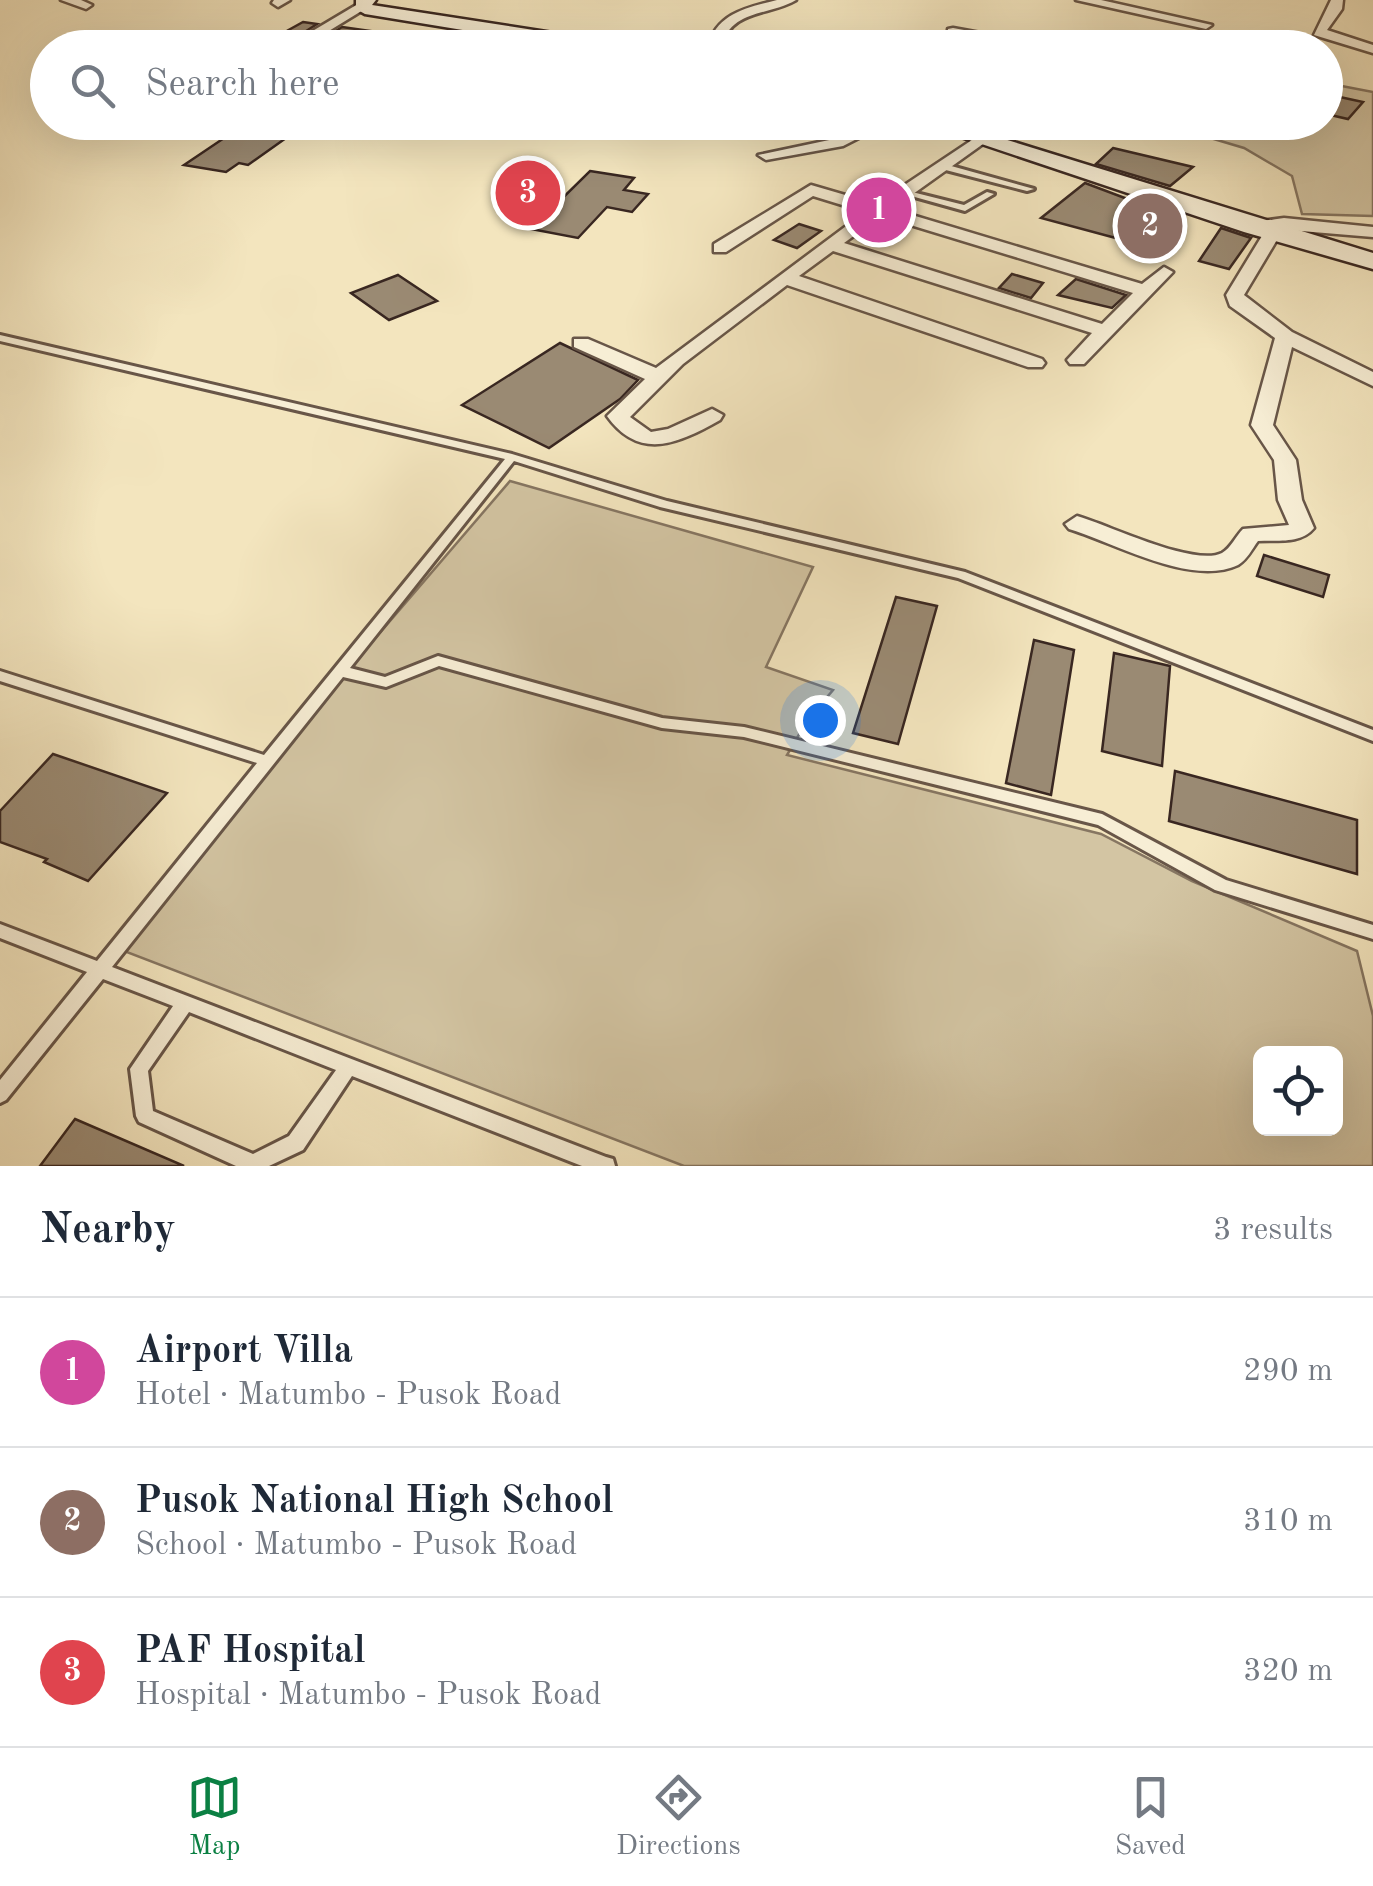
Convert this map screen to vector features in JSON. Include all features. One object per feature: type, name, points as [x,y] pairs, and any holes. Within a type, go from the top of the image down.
[{"type":"street","points":[[66,0],[86,5]]},
{"type":"street","points":[[719,30],[732,16],[790,0]]},
{"type":"street","points":[[1082,0],[1206,25]]},
{"type":"street","points":[[1319,30],[1336,9],[1337,0]]},
{"type":"street","points":[[320,30],[364,3],[504,30]]},
{"type":"street","points":[[1343,41],[1373,46]]},
{"type":"street","points":[[766,155],[844,140]]},
{"type":"street","points":[[712,414],[670,438],[652,438],[624,426],[618,416],[656,376],[830,244],[978,141],[1373,261]]},
{"type":"street","points":[[720,248],[811,190],[1146,292]]},
{"type":"street","points":[[1263,230],[1284,224],[1373,232]]},
{"type":"street","points":[[1263,230],[1235,295],[1244,309],[1285,336],[1373,380]]},
{"type":"street","points":[[830,244],[1108,332]]},
{"type":"street","points":[[1077,360],[1164,272]]},
{"type":"street","points":[[785,278],[1035,363]]},
{"type":"street","points":[[1077,524],[1128,543],[1215,565],[1237,555],[1251,534],[1269,530],[1295,533],[1302,528],[1290,500],[1285,460],[1262,425],[1285,336]]},
{"type":"street","points":[[581,343],[656,376]]},
{"type":"lane","points":[[941,166],[1030,189]]},
{"type":"lane","points":[[907,192],[965,208],[990,194]]},
{"type":"lane","points":[[0,338],[512,457],[664,504],[960,575],[1373,736]]},
{"type":"lane","points":[[0,1094],[512,457]]},
{"type":"lane","points":[[340,670],[386,682],[438,661],[662,724],[744,732],[1102,820],[1221,885],[1373,932]]},
{"type":"lane","points":[[0,676],[266,761]]},
{"type":"lane","points":[[0,930],[606,1166]]},
{"type":"lane","points":[[185,1003],[139,1069],[146,1116],[253,1164],[296,1143],[348,1066]]},
{"type":"shaded area","points":[[1343,86],[1373,92],[1373,216],[1302,214],[1292,176],[1244,148],[1217,140],[1343,140]]},
{"type":"shaded area","points":[[510,481],[813,567],[766,667],[833,690],[807,721],[787,755],[1101,834],[1192,881],[1357,951],[1373,1016],[1373,1166],[684,1166],[124,951],[324,698]]},
{"type":"building","points":[[303,22],[317,24],[308,30],[289,30]]},
{"type":"building","points":[[1343,98],[1363,102],[1348,119],[1343,118]]},
{"type":"building","points":[[221,140],[283,140],[248,165],[239,163],[226,172],[184,165]]},
{"type":"building","points":[[1113,148],[1193,167],[1170,186],[1096,164]]},
{"type":"building","points":[[590,171],[634,178],[624,190],[648,194],[632,212],[607,207],[578,238],[531,229]]},
{"type":"building","points":[[1085,183],[1182,215],[1153,248],[1041,218]]},
{"type":"building","points":[[799,224],[821,231],[797,248],[774,240]]},
{"type":"building","points":[[1221,228],[1251,238],[1229,269],[1199,261]]},
{"type":"building","points":[[1012,274],[1043,283],[1031,298],[999,288]]},
{"type":"building","points":[[398,275],[437,301],[389,320],[351,293]]},
{"type":"building","points":[[1076,279],[1126,295],[1112,308],[1058,295]]},
{"type":"building","points":[[560,343],[638,380],[620,399],[549,448],[462,405]]},
{"type":"building","points":[[1264,555],[1329,575],[1323,597],[1257,576]]},
{"type":"building","points":[[896,597],[937,606],[898,744],[853,733]]},
{"type":"building","points":[[1034,640],[1074,650],[1051,795],[1006,783]]},
{"type":"building","points":[[1114,653],[1170,666],[1162,766],[1102,751]]},
{"type":"building","points":[[53,754],[167,793],[88,881],[44,862],[47,859],[0,842],[0,811]]},
{"type":"building","points":[[1175,771],[1357,820],[1357,874],[1169,821]]},
{"type":"building","points":[[75,1119],[184,1166],[40,1166]]},
{"type":"place","name":"PAF Hospital","points":[[528,193]]},
{"type":"place","name":"Airport Villa","points":[[879,210]]},
{"type":"place","name":"Pusok National High School","points":[[1150,226]]}]
